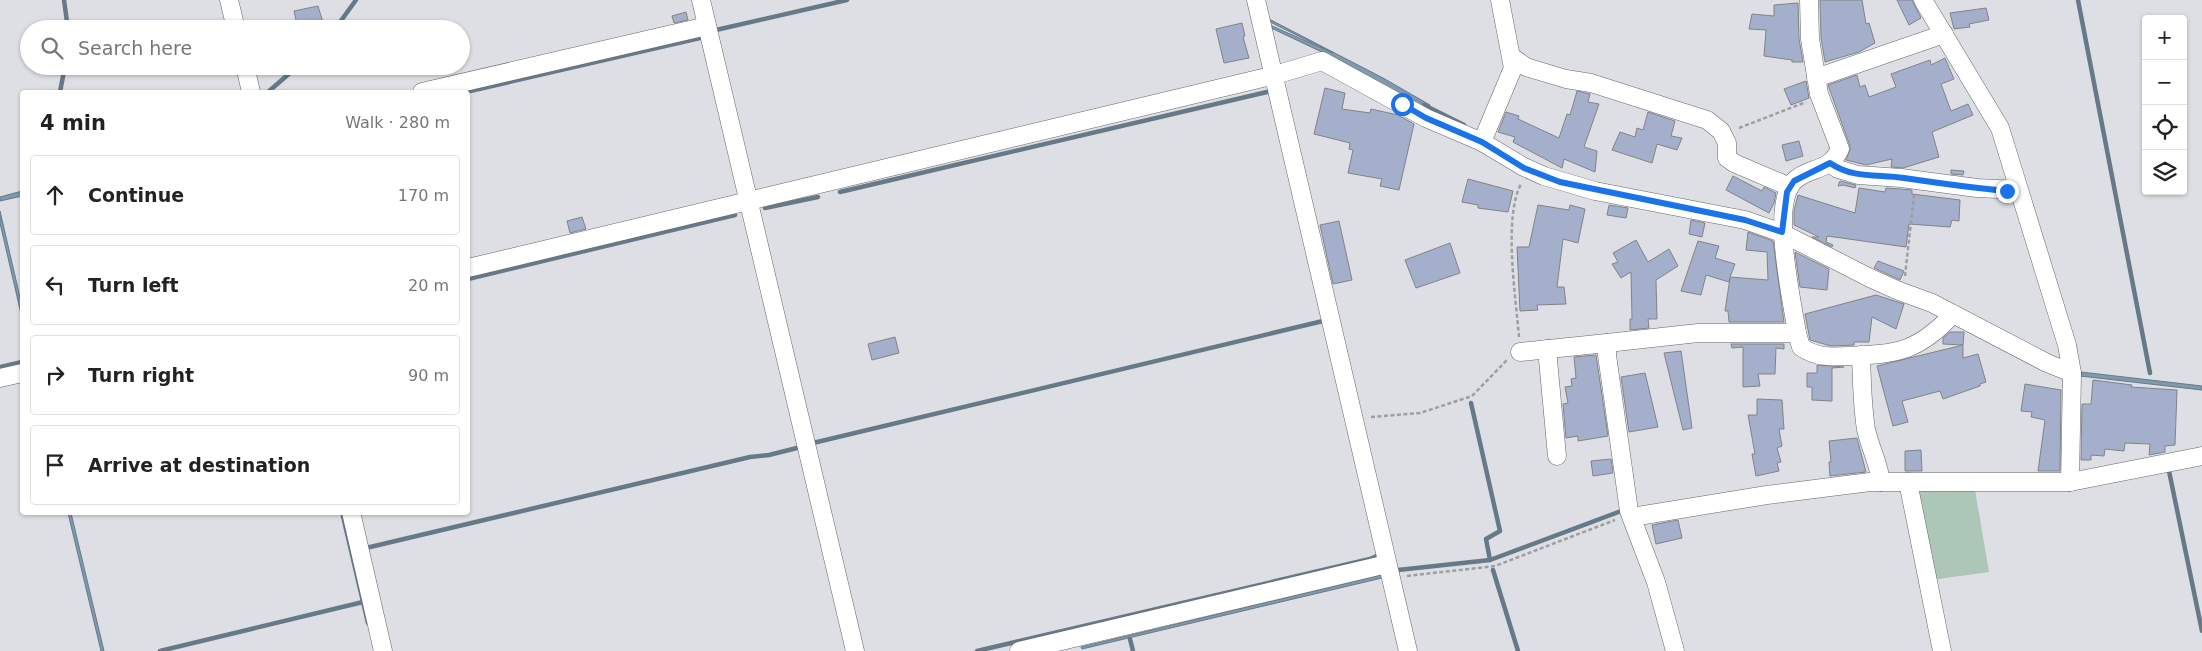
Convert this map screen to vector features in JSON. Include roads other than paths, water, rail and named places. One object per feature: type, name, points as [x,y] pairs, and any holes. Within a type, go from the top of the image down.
[{"type":"street","points":[[229,0],[234,20]]},
{"type":"street","points":[[701,0],[855,651]]},
{"type":"street","points":[[1256,0],[1408,651]]},
{"type":"street","points":[[1482,142],[1514,68],[1500,0]]},
{"type":"street","points":[[1808,0],[1810,39],[1816,78],[1820,96],[1840,149],[1835,159],[1794,181],[1787,192],[1782,232],[1797,333],[1801,347],[1812,354],[1826,357],[1905,350],[1938,331],[1953,314]]},
{"type":"street","points":[[1923,0],[2000,128],[2067,344],[2072,373],[2070,482]]},
{"type":"street","points":[[431,90],[707,26]]},
{"type":"street","points":[[1816,78],[1944,34]]},
{"type":"street","points":[[1512,57],[1526,67],[1566,79],[1591,83],[1707,120],[1721,131],[1727,143],[1728,158],[1734,163],[1790,187]]},
{"type":"street","points":[[470,268],[748,203],[1275,75],[1322,61],[1426,118],[1482,142],[1529,169],[1569,184],[1745,220],[1782,232],[1898,291],[1932,303],[2047,363],[2072,373]]},
{"type":"street","points":[[247,75],[251,90]]},
{"type":"street","points":[[1830,163],[1858,175],[1901,178],[1977,188],[2018,190]]},
{"type":"street","points":[[1520,352],[1698,333],[1797,333]]},
{"type":"street","points":[[1607,343],[1606,355],[1629,511],[1656,582],[1675,651]]},
{"type":"street","points":[[1547,349],[1557,456]]},
{"type":"street","points":[[1861,355],[1862,394],[1866,431],[1880,471],[1881,482]]},
{"type":"street","points":[[0,378],[20,373]]},
{"type":"street","points":[[1632,517],[1768,495],[1881,482],[2070,482],[2202,456]]},
{"type":"street","points":[[1908,482],[1942,651]]},
{"type":"street","points":[[352,515],[383,651]]},
{"type":"street","points":[[1019,651],[1389,572]]},
{"type":"water","points":[[1269,19],[1383,78],[1430,105],[1427,110],[1345,63],[1269,27],[1270,25],[1333,53],[1268,21]]},
{"type":"water","points":[[20,192],[20,196],[0,201],[0,197]]},
{"type":"water","points":[[0,211],[20,297],[20,309],[0,223]]},
{"type":"water","points":[[2081,372],[2202,386],[2202,390],[2080,376]]},
{"type":"water","points":[[68,515],[71,515],[104,651],[101,651]]},
{"type":"water","points":[[1381,575],[1382,578],[1082,649],[1081,647]]},
{"type":"waterway","points":[[64,0],[67,20]]},
{"type":"waterway","points":[[342,20],[356,0]]},
{"type":"waterway","points":[[716,30],[847,0]]},
{"type":"waterway","points":[[2078,0],[2150,373]]},
{"type":"waterway","points":[[470,91],[700,38]]},
{"type":"waterway","points":[[60,90],[63,75]]},
{"type":"waterway","points":[[270,90],[288,75]]},
{"type":"waterway","points":[[840,192],[1267,92]]},
{"type":"waterway","points":[[1424,105],[1464,125]]},
{"type":"waterway","points":[[765,208],[818,197]]},
{"type":"waterway","points":[[470,279],[735,215]]},
{"type":"waterway","points":[[813,443],[1323,321]]},
{"type":"waterway","points":[[0,367],[20,362]]},
{"type":"waterway","points":[[1471,403],[1500,531],[1486,539],[1490,560]]},
{"type":"waterway","points":[[366,548],[750,457],[769,455],[797,448]]},
{"type":"waterway","points":[[2169,471],[2202,631]]},
{"type":"waterway","points":[[1398,570],[1490,560],[1624,510]]},
{"type":"waterway","points":[[343,515],[368,623]]},
{"type":"waterway","points":[[977,651],[1370,559],[1379,555],[1378,552]]},
{"type":"waterway","points":[[1493,570],[1518,651]]},
{"type":"waterway","points":[[160,651],[363,602]]},
{"type":"waterway","points":[[1130,639],[1133,651]]}]
